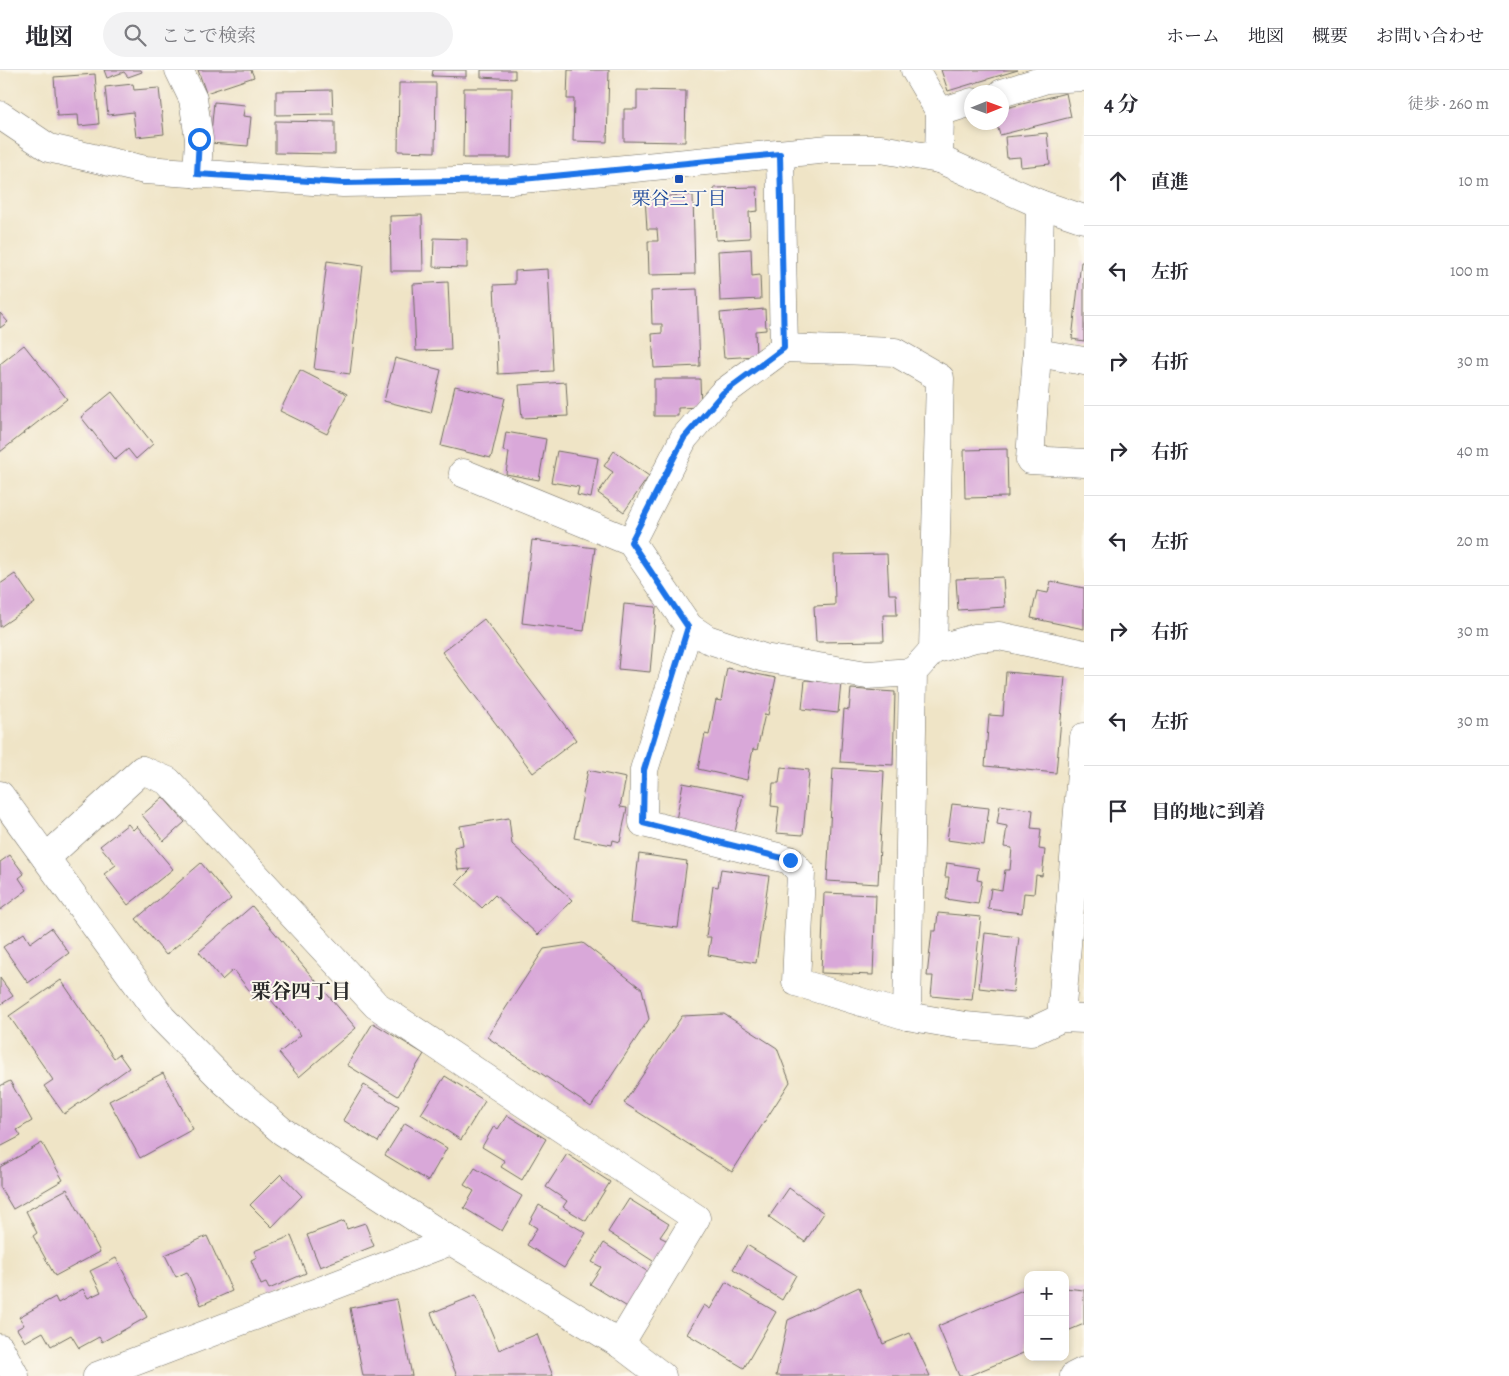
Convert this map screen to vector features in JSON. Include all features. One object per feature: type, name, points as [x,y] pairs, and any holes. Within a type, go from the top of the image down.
[{"type":"street","points":[[179,70],[193,99],[199,139],[197,174]]},
{"type":"street","points":[[915,70],[940,112],[939,159]]},
{"type":"street","points":[[1009,91],[1047,79],[1084,77]]},
{"type":"street","points":[[940,112],[964,104]]},
{"type":"street","points":[[0,115],[49,148],[145,170],[343,183],[512,180],[780,154],[881,148],[939,159],[1040,204],[1084,219]]},
{"type":"street","points":[[780,154],[784,348]]},
{"type":"street","points":[[1040,204],[1037,353],[1030,460],[1084,463]]},
{"type":"street","points":[[631,542],[684,438],[723,393],[784,348],[895,352],[940,378],[933,650]]},
{"type":"street","points":[[1037,353],[1084,361]]},
{"type":"street","points":[[463,473],[631,542],[688,627],[708,639],[764,658],[867,675],[912,672],[933,650],[975,638],[999,636],[1084,654]]},
{"type":"street","points":[[688,627],[644,770],[643,823],[790,860],[801,873],[796,982],[907,1016],[965,1026],[1031,1032],[1072,1018],[1084,737]]},
{"type":"street","points":[[907,1016],[912,672]]},
{"type":"street","points":[[46,858],[142,770],[168,781],[376,1005],[696,1218],[620,1344]]},
{"type":"street","points":[[0,795],[162,1018],[225,1082],[282,1131],[451,1241],[620,1344],[662,1376]]},
{"type":"street","points":[[97,1376],[451,1241]]},
{"type":"street","points":[[0,1348],[15,1376]]},
{"type":"street","points":[[1074,1376],[1084,1372]]},
{"type":"building","points":[[104,70],[141,70],[142,72],[128,77],[124,72],[107,78]]},
{"type":"building","points":[[198,70],[251,70],[254,77],[206,93]]},
{"type":"building","points":[[433,70],[466,70],[466,77],[432,76]]},
{"type":"building","points":[[481,70],[515,70],[515,79],[481,77]]},
{"type":"building","points":[[568,70],[609,70],[607,142],[573,141],[574,99],[567,99]]},
{"type":"building","points":[[941,70],[1018,70],[964,85],[948,91]]},
{"type":"building","points":[[95,74],[99,124],[79,126],[78,115],[57,116],[54,77]]},
{"type":"building","points":[[399,83],[436,83],[435,152],[398,151]]},
{"type":"building","points":[[133,84],[134,90],[159,88],[164,134],[136,137],[133,112],[108,115],[105,87]]},
{"type":"building","points":[[464,88],[512,88],[511,158],[463,158]]},
{"type":"building","points":[[332,90],[333,114],[276,115],[276,91]]},
{"type":"building","points":[[637,90],[686,91],[685,142],[624,141],[624,109],[637,109]]},
{"type":"building","points":[[1066,93],[1071,117],[1000,135],[998,130],[1009,130],[1009,107]]},
{"type":"building","points":[[214,102],[245,105],[243,116],[251,117],[248,146],[210,143]]},
{"type":"building","points":[[275,121],[335,122],[335,154],[275,153]]},
{"type":"building","points":[[1047,133],[1050,164],[1021,167],[1020,157],[1007,158],[1005,137]]},
{"type":"building","points":[[757,187],[758,211],[749,212],[750,238],[716,240],[714,188]]},
{"type":"building","points":[[693,195],[695,274],[649,275],[648,241],[658,241],[657,229],[647,229],[645,197]]},
{"type":"building","points":[[422,215],[423,271],[391,271],[390,216]]},
{"type":"building","points":[[434,238],[467,239],[467,268],[433,267]]},
{"type":"building","points":[[751,249],[752,276],[760,275],[761,299],[720,301],[718,251]]},
{"type":"building","points":[[327,261],[363,266],[350,374],[314,369]]},
{"type":"building","points":[[1081,262],[1084,262],[1084,341],[1072,339]]},
{"type":"building","points":[[548,269],[553,371],[498,374],[494,285],[515,284],[515,271]]},
{"type":"building","points":[[448,282],[451,350],[416,351],[413,284]]},
{"type":"building","points":[[697,289],[700,366],[654,368],[652,334],[662,333],[662,324],[652,324],[651,291]]},
{"type":"building","points":[[765,309],[766,330],[755,331],[756,356],[724,358],[720,313]]},
{"type":"building","points":[[0,313],[8,322],[0,328]]},
{"type":"building","points":[[24,345],[67,399],[0,452],[0,364]]},
{"type":"building","points":[[395,358],[441,370],[431,413],[384,401]]},
{"type":"building","points":[[300,370],[347,394],[327,434],[280,411]]},
{"type":"building","points":[[654,379],[700,379],[701,407],[678,408],[678,416],[654,416]]},
{"type":"building","points":[[566,382],[568,416],[522,418],[519,385]]},
{"type":"building","points":[[455,386],[505,398],[491,458],[441,446]]},
{"type":"building","points":[[112,392],[153,444],[136,459],[128,449],[115,460],[81,417]]},
{"type":"building","points":[[506,432],[546,439],[539,480],[506,474],[509,452],[503,451]]},
{"type":"building","points":[[1007,449],[1008,497],[965,498],[964,450]]},
{"type":"building","points":[[557,451],[598,458],[591,498],[577,495],[579,487],[551,482]]},
{"type":"building","points":[[614,451],[649,476],[624,512],[598,493],[613,472],[604,466]]},
{"type":"building","points":[[532,540],[595,548],[584,631],[522,623]]},
{"type":"building","points":[[887,554],[889,594],[896,594],[897,615],[883,615],[884,641],[816,642],[814,606],[835,605],[834,555]]},
{"type":"building","points":[[15,574],[35,603],[0,627],[0,584]]},
{"type":"building","points":[[1003,577],[1005,607],[958,610],[956,579]]},
{"type":"building","points":[[1051,581],[1084,588],[1084,629],[1031,618],[1037,591],[1048,593]]},
{"type":"building","points":[[624,604],[656,607],[650,672],[618,669]]},
{"type":"building","points":[[484,619],[576,740],[533,773],[442,652]]},
{"type":"building","points":[[727,668],[776,678],[768,715],[765,714],[757,750],[753,749],[747,780],[698,769],[705,734],[709,735],[716,700],[721,701]]},
{"type":"building","points":[[1006,672],[1065,677],[1056,773],[985,766],[989,715],[1003,716]]},
{"type":"building","points":[[805,680],[841,683],[838,713],[802,709]]},
{"type":"building","points":[[851,689],[895,692],[893,765],[840,762],[844,709],[849,710]]},
{"type":"building","points":[[781,767],[809,770],[803,835],[776,833],[779,807],[771,806],[773,783],[779,783]]},
{"type":"building","points":[[833,768],[884,771],[878,884],[827,881]]},
{"type":"building","points":[[588,770],[626,778],[620,807],[627,808],[620,842],[613,840],[612,845],[574,838]]},
{"type":"building","points":[[683,783],[743,795],[735,832],[676,820]]},
{"type":"building","points":[[163,797],[185,822],[164,841],[142,815]]},
{"type":"building","points":[[952,804],[989,808],[984,845],[947,840]]},
{"type":"building","points":[[1000,805],[1033,810],[1031,828],[1041,829],[1039,849],[1045,850],[1042,876],[1036,875],[1034,894],[1024,893],[1022,913],[988,909],[991,888],[1002,890],[1005,870],[1010,870],[1012,848],[1004,847],[1007,826],[997,824]]},
{"type":"building","points":[[509,818],[512,844],[572,900],[538,935],[495,895],[482,908],[456,884],[471,869],[458,870],[454,847],[463,845],[460,826]]},
{"type":"building","points":[[128,824],[133,830],[137,826],[173,869],[128,905],[104,874],[116,865],[100,846]]},
{"type":"building","points":[[639,854],[687,861],[678,928],[631,922]]},
{"type":"building","points":[[10,855],[24,874],[19,878],[27,890],[0,910],[0,862]]},
{"type":"building","points":[[201,863],[231,899],[166,955],[136,919]]},
{"type":"building","points":[[947,863],[979,868],[977,880],[982,881],[978,904],[946,899],[949,877],[945,877]]},
{"type":"building","points":[[721,869],[769,876],[756,963],[708,955],[711,937],[706,937],[713,886],[718,887]]},
{"type":"building","points":[[824,893],[876,895],[873,975],[821,973]]},
{"type":"building","points":[[252,906],[356,1028],[299,1077],[279,1053],[301,1035],[265,993],[257,1000],[233,970],[222,980],[199,952]]},
{"type":"building","points":[[938,913],[981,917],[972,1000],[931,996],[933,976],[927,976],[932,931],[936,931]]},
{"type":"building","points":[[51,928],[69,953],[28,983],[3,947],[24,933],[30,943]]},
{"type":"building","points":[[985,933],[1019,937],[1013,992],[979,988]]},
{"type":"building","points":[[583,943],[642,989],[649,1019],[591,1107],[487,1037],[544,949]]},
{"type":"building","points":[[0,978],[13,996],[0,1005]]},
{"type":"building","points":[[61,980],[114,1058],[119,1054],[129,1068],[64,1114],[44,1086],[53,1080],[9,1016]]},
{"type":"building","points":[[724,1014],[777,1048],[790,1082],[732,1172],[624,1103],[682,1016]]},
{"type":"building","points":[[373,1023],[424,1054],[398,1096],[347,1065]]},
{"type":"building","points":[[163,1073],[193,1129],[140,1158],[109,1101]]},
{"type":"building","points":[[445,1076],[485,1101],[461,1140],[421,1114]]},
{"type":"building","points":[[10,1081],[32,1121],[17,1130],[21,1136],[0,1147],[0,1086]]},
{"type":"building","points":[[364,1085],[399,1106],[378,1142],[343,1120]]},
{"type":"building","points":[[507,1115],[546,1139],[522,1180],[501,1167],[505,1161],[482,1147],[494,1126],[498,1129]]},
{"type":"building","points":[[405,1123],[447,1148],[428,1181],[385,1155]]},
{"type":"building","points":[[42,1143],[63,1180],[13,1209],[0,1187],[0,1167]]},
{"type":"building","points":[[567,1154],[610,1182],[586,1221],[563,1207],[567,1201],[546,1187]]},
{"type":"building","points":[[475,1168],[522,1196],[502,1231],[464,1208],[474,1191],[464,1185]]},
{"type":"building","points":[[281,1174],[302,1196],[272,1227],[250,1205]]},
{"type":"building","points":[[789,1188],[824,1213],[805,1242],[769,1217]]},
{"type":"building","points":[[67,1189],[100,1252],[55,1276],[33,1236],[37,1233],[26,1211]]},
{"type":"building","points":[[629,1199],[669,1224],[660,1237],[670,1242],[656,1263],[608,1232]]},
{"type":"building","points":[[539,1205],[586,1233],[564,1268],[527,1245],[537,1228],[529,1223]]},
{"type":"building","points":[[344,1221],[347,1229],[365,1223],[374,1246],[320,1267],[307,1235]]},
{"type":"building","points":[[207,1236],[232,1291],[201,1305],[187,1272],[176,1277],[165,1255]]},
{"type":"building","points":[[291,1236],[306,1273],[269,1289],[266,1283],[261,1285],[251,1260],[257,1257],[254,1251]]},
{"type":"building","points":[[604,1243],[651,1274],[629,1308],[590,1284],[601,1267],[592,1262]]},
{"type":"building","points":[[747,1245],[796,1275],[782,1300],[733,1269]]},
{"type":"building","points":[[116,1258],[147,1317],[102,1342],[99,1337],[79,1348],[71,1335],[51,1346],[43,1332],[25,1342],[17,1329],[24,1325],[19,1317],[55,1297],[58,1303],[83,1289],[88,1298],[101,1292],[90,1271]]},
{"type":"building","points":[[726,1282],[776,1312],[744,1368],[687,1334],[704,1305],[710,1309]]},
{"type":"building","points":[[859,1287],[883,1344],[910,1333],[930,1376],[776,1376],[788,1320]]},
{"type":"building","points":[[1069,1288],[1084,1290],[1084,1324],[1069,1330]]},
{"type":"building","points":[[1024,1289],[1024,1353],[968,1376],[959,1376],[938,1326]]},
{"type":"building","points":[[476,1295],[499,1350],[537,1334],[553,1376],[457,1376],[431,1313]]},
{"type":"building","points":[[397,1299],[412,1376],[363,1376],[350,1308]]},
{"type":"place","name":"栗谷三丁目","points":[[679,179]]},
{"type":"district","name":"栗谷四丁目","points":[[301,991]]},
{"type":"route","points":[[199,139],[197,174],[343,183],[512,180],[780,154],[784,348],[723,393],[684,438],[631,542],[688,627],[644,770],[643,823],[790,860]]}]
